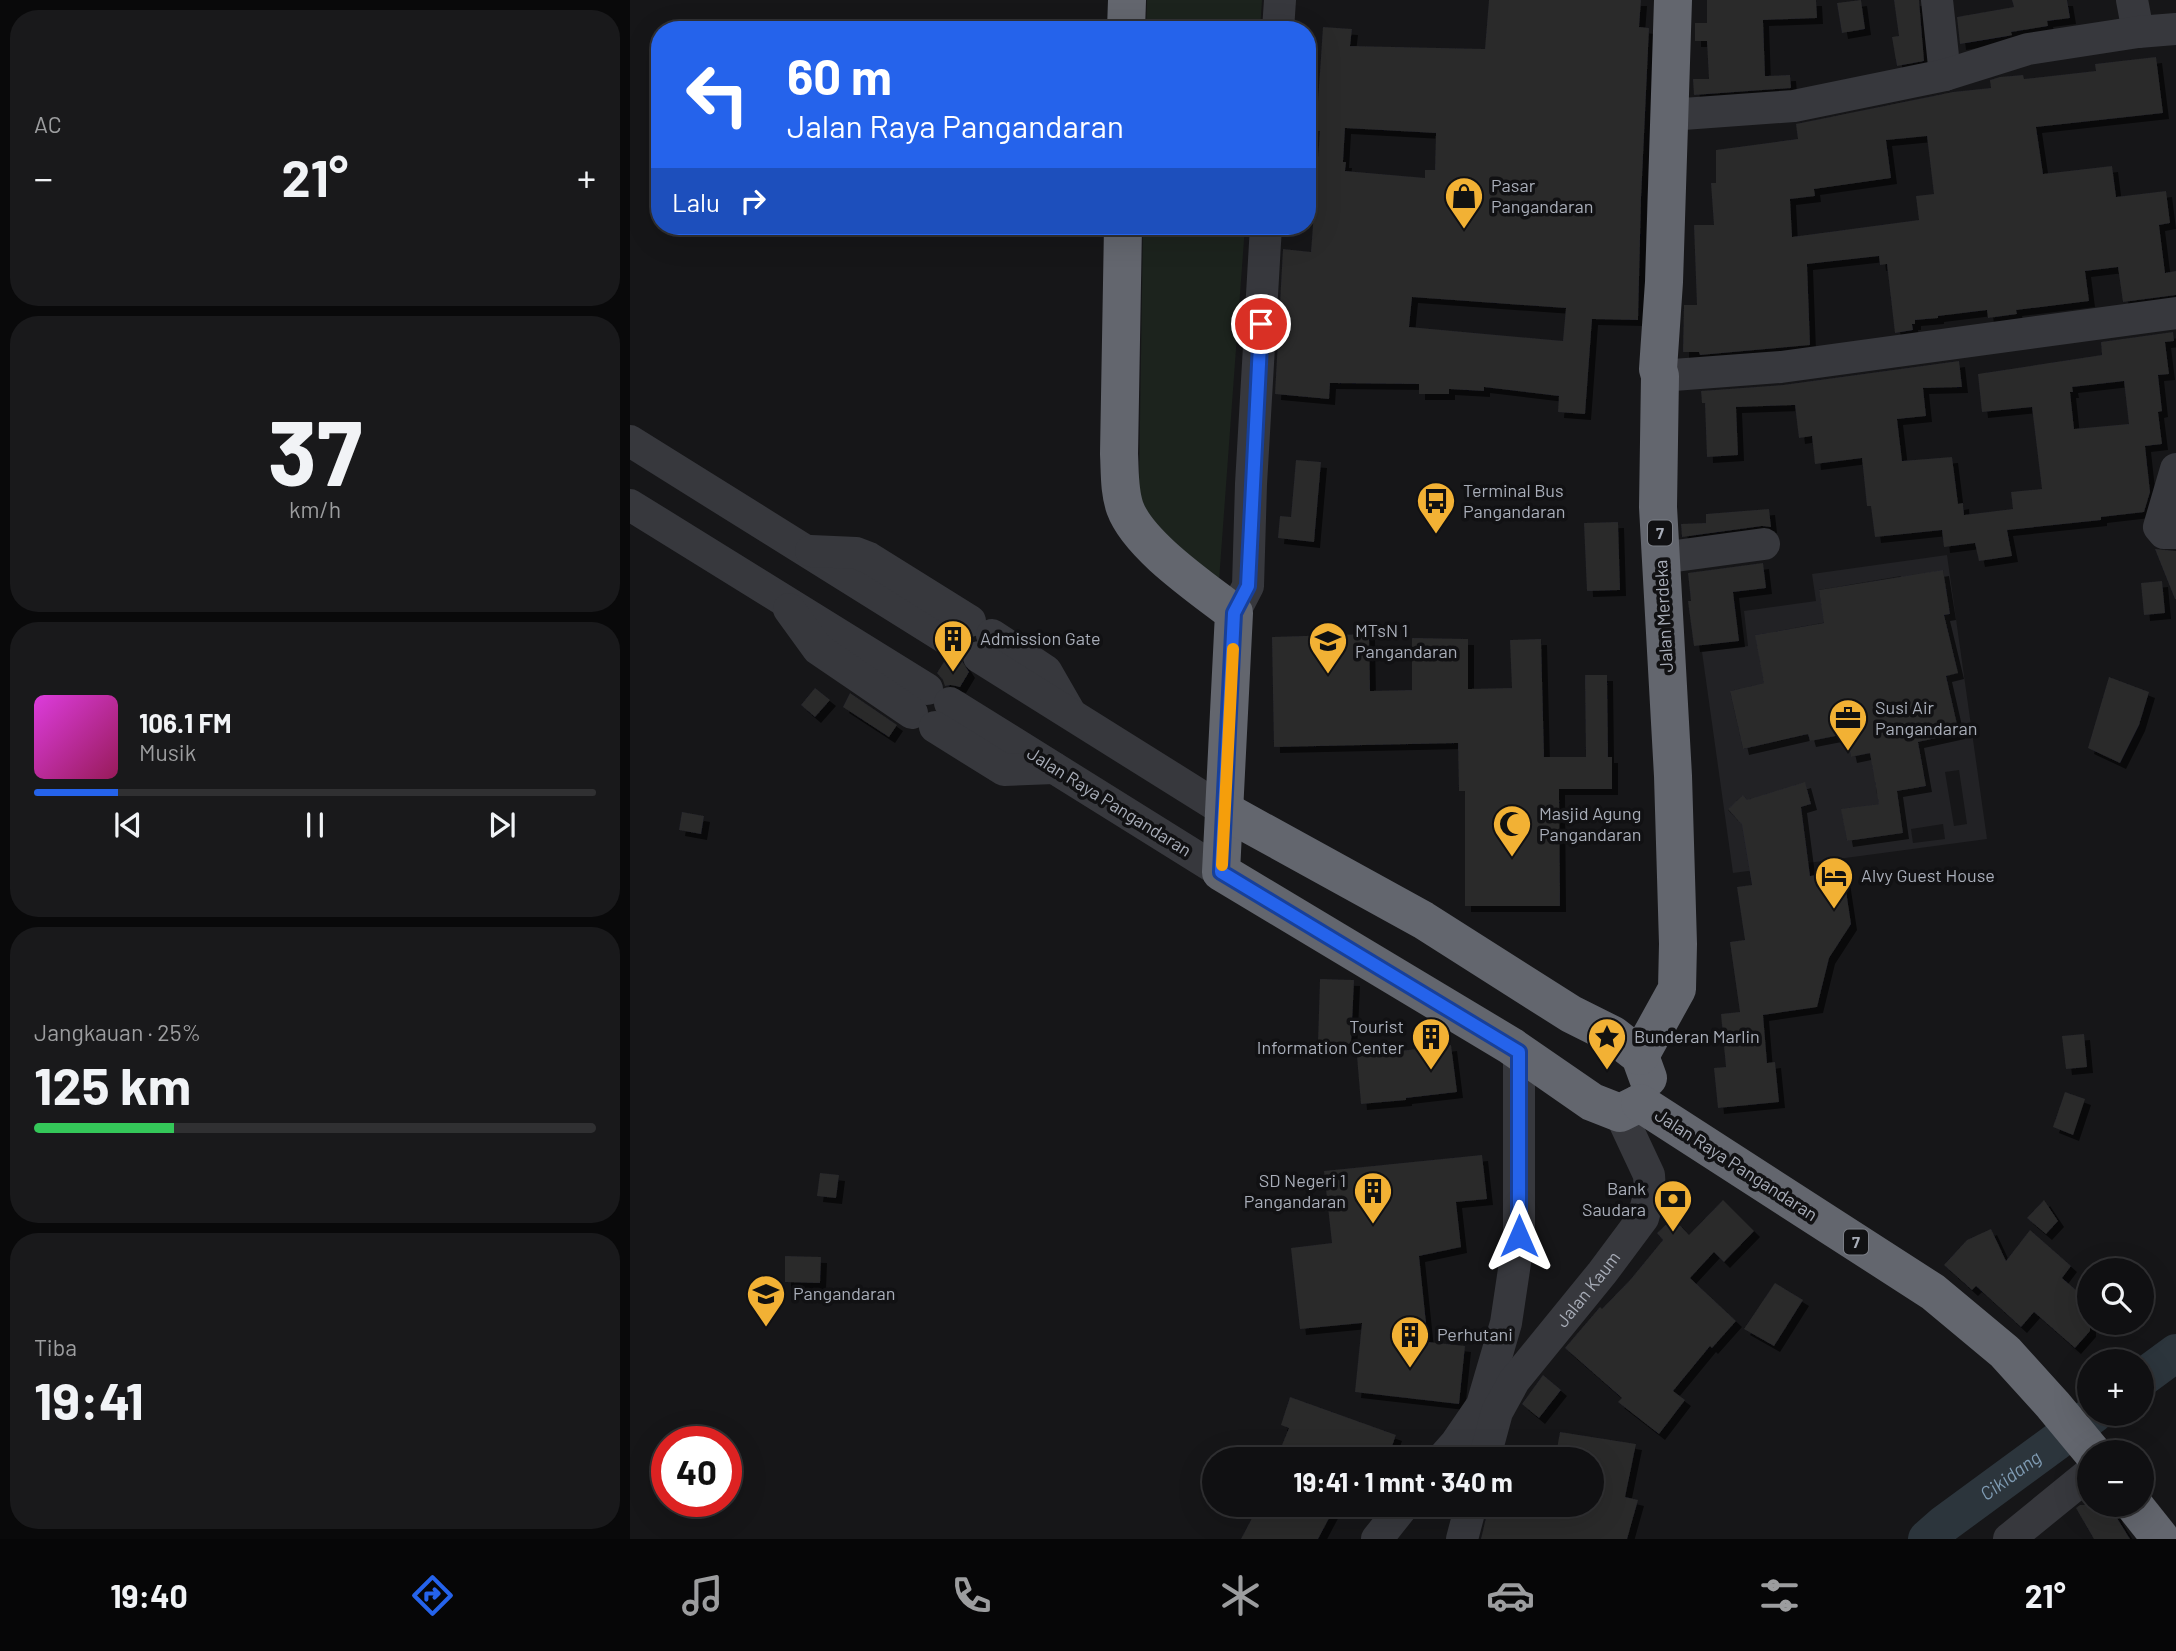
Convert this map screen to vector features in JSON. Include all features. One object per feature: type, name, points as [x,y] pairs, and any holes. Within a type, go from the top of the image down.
[{"type":"highway","points":[[1126,21],[1127,0]]},
{"type":"highway","name":"Jalan Merdeka","points":[[1640,1056],[1676,989],[1677,978],[1674,789],[1658,507],[1658,369],[1664,282],[1673,0]]},
{"type":"highway","points":[[1123,235],[1119,454],[1120,484],[1125,507],[1146,539],[1177,569],[1234,613],[1221,872]]},
{"type":"highway","points":[[1225,811],[1423,920],[1571,1014],[1613,1035],[1640,1056],[1648,1076],[1647,1088],[1630,1108]]},
{"type":"highway","name":"Jalan Raya Pangandaran","points":[[1221,872],[1519,1052],[1592,1102],[1630,1108],[1933,1292],[2005,1352],[2053,1405],[2077,1440]]},
{"type":"highway","points":[[2144,1517],[2161,1539]]},
{"type":"street","points":[[1279,21],[1280,0]]},
{"type":"street","points":[[1937,0],[1945,75]]},
{"type":"street","points":[[2133,0],[2138,32]]},
{"type":"street","points":[[1669,115],[1794,106],[1945,75],[2028,49],[2138,32],[2176,29]]},
{"type":"street","points":[[1234,613],[1248,586],[1265,235]]},
{"type":"street","points":[[1660,376],[1781,367],[2176,313]]},
{"type":"street","points":[[630,441],[809,551],[856,553],[869,558],[974,639],[1046,671],[1071,715],[1225,811]]},
{"type":"street","points":[[2176,469],[2159,527],[2164,533],[2176,533]]},
{"type":"street","name":"Jalan Raya Pangandaran","points":[[630,505],[782,599],[813,645],[931,708],[1003,770],[1054,768],[1221,872]]},
{"type":"street","points":[[1661,558],[1764,544]]},
{"type":"street","points":[[1451,1447],[1482,1405],[1506,1323],[1519,1236],[1519,1052]]},
{"type":"street","name":"Jalan Kaum","points":[[1488,1447],[1497,1412],[1514,1381],[1643,1218],[1650,1192],[1649,1175],[1630,1108]]},
{"type":"street","points":[[2009,1539],[2077,1471]]},
{"type":"street","points":[[1377,1539],[1394,1517]]},
{"type":"street","points":[[1462,1539],[1468,1517]]},
{"type":"shaded area","points":[[1147,0],[1262,0],[1261,21],[1146,21]]},
{"type":"shaded area","points":[[1143,235],[1244,235],[1219,581],[1167,537],[1144,510],[1139,488]]},
{"type":"shaded area","points":[[1947,555],[1987,839],[1733,873],[1702,652],[1748,646],[1744,611],[1816,601],[1812,574]],"holes":[[[1943,571],[1950,614],[1913,620]],[[1901,576],[1912,639],[1823,612],[1819,590]],[[1844,619],[1763,674],[1756,635]],[[1948,634],[1958,673],[1880,691]],[[1861,661],[1792,698],[1801,736],[1743,749],[1730,691]],[[1947,683],[1959,733],[1851,757],[1840,707]],[[1923,770],[1926,785],[1877,794],[1875,778]],[[1959,770],[1967,824],[1954,826],[1945,772]],[[1804,783],[1811,804],[1768,818]],[[1742,796],[1751,834],[1728,810]],[[1898,801],[1903,833],[1847,841],[1842,810]],[[1943,824],[1945,839],[1913,843],[1911,829]]]},
{"type":"building","points":[[1489,0],[1641,0],[1639,27],[1649,28],[1638,320],[1592,319],[1585,414],[1558,412],[1559,396],[1484,387],[1484,391],[1449,389],[1449,394],[1419,394],[1419,384],[1330,383],[1329,399],[1275,394],[1283,249],[1311,252],[1312,235],[1316,235],[1320,131],[1316,131],[1323,27],[1352,29],[1350,46],[1485,49]],"holes":[[[1345,128],[1436,133],[1435,170],[1425,170],[1425,178],[1345,171]],[[1412,297],[1566,308],[1563,341],[1409,327]]]},
{"type":"building","points":[[1707,0],[1816,0],[1817,18],[1763,20],[1765,76],[1790,75],[1791,88],[1694,95],[1693,79],[1709,79],[1707,41],[1695,41],[1695,23],[1707,23]]},
{"type":"building","points":[[1861,0],[1865,29],[1842,33],[1837,3]]},
{"type":"building","points":[[1894,0],[1919,0],[1924,61],[1897,66],[1892,37],[1899,36]]},
{"type":"building","points":[[2012,0],[2067,0],[2070,18],[2047,21],[2048,26],[2011,32],[2012,35],[2008,36],[1960,44],[1957,17],[2014,7]]},
{"type":"building","points":[[2156,57],[2163,113],[2036,127],[2043,174],[2112,166],[2116,197],[2166,191],[2170,223],[2159,225],[2165,273],[2176,271],[2176,295],[2123,302],[2118,267],[2085,271],[2089,301],[2016,310],[2017,314],[1988,318],[1987,310],[1938,316],[1915,320],[1915,324],[1912,324],[1913,330],[1895,333],[1887,264],[1880,265],[1879,256],[1807,264],[1810,345],[1700,355],[1699,352],[1683,352],[1684,305],[1697,305],[1694,225],[1714,225],[1711,183],[1716,183],[1716,150],[1798,139],[1796,124],[1953,92],[1991,88],[1990,80],[2000,77],[2023,75],[2024,79],[2096,71],[2095,64]],"holes":[[[1927,136],[1934,194],[1916,196],[1919,220],[1792,237],[1790,199],[1815,196],[1814,189],[1891,178],[1886,140]]]},
{"type":"building","points":[[2173,332],[2174,341],[2165,342],[2169,374],[2158,375],[2162,411],[2158,412],[2162,444],[2145,446],[2150,492],[2144,512],[2101,517],[2101,520],[2007,530],[2012,556],[1979,561],[1975,543],[1944,547],[1942,530],[1875,537],[1871,506],[1867,506],[1862,458],[1815,464],[1812,436],[1799,438],[1795,405],[1736,407],[1738,455],[1707,457],[1705,403],[1702,403],[1701,391],[1783,385],[1959,361],[1962,387],[1923,388],[1926,416],[1897,419],[1902,461],[1952,457],[1958,504],[1963,503],[1964,515],[2013,509],[2011,492],[2042,489],[2032,407],[1982,412],[1978,374],[2102,355],[2101,342]],"holes":[[[2124,381],[2129,424],[2074,429],[2070,392],[2073,392],[2072,387]]]},
{"type":"building","points":[[1296,460],[1321,462],[1314,542],[1278,538],[1280,516],[1291,517]]},
{"type":"building","points":[[1769,509],[1771,527],[1682,537],[1681,524],[1706,523],[1706,514]]},
{"type":"building","points":[[1618,522],[1620,590],[1587,591],[1584,523]]},
{"type":"building","points":[[2155,549],[2176,551],[2176,599],[2175,599]]},
{"type":"building","points":[[1763,563],[1766,588],[1733,592],[1739,641],[1694,646],[1688,601],[1691,601],[1688,573]]},
{"type":"building","points":[[1943,570],[1950,614],[1944,615],[1958,673],[1946,676],[1959,733],[1918,742],[1926,786],[1897,791],[1903,833],[1847,841],[1841,809],[1879,804],[1870,753],[1851,757],[1846,734],[1810,741],[1808,734],[1743,749],[1730,691],[1764,683],[1755,635],[1824,623],[1819,590]]},
{"type":"building","points":[[2162,581],[2165,613],[2144,615],[2141,583]]},
{"type":"building","points":[[1369,634],[1370,691],[1412,690],[1412,638],[1468,639],[1468,689],[1512,688],[1510,640],[1541,639],[1544,757],[1586,757],[1585,675],[1607,675],[1608,757],[1612,757],[1612,789],[1559,789],[1560,906],[1465,906],[1465,791],[1459,791],[1458,743],[1274,747],[1272,637]]},
{"type":"building","points":[[945,660],[962,661],[969,672],[960,687],[945,686],[937,673]]},
{"type":"building","points":[[2109,677],[2149,692],[2139,725],[2120,763],[2088,748]]},
{"type":"building","points":[[815,688],[830,700],[815,717],[801,705]]},
{"type":"building","points":[[850,693],[897,725],[889,737],[843,707]]},
{"type":"building","points":[[1805,782],[1811,804],[1801,807],[1810,876],[1843,871],[1851,924],[1829,958],[1817,1007],[1763,1015],[1767,1063],[1775,1062],[1779,1102],[1718,1108],[1714,1068],[1726,1067],[1721,1014],[1740,1012],[1730,942],[1745,940],[1737,887],[1752,885],[1742,825],[1728,809],[1743,795],[1747,800]]},
{"type":"building","points":[[682,812],[704,816],[701,834],[679,830]]},
{"type":"building","points":[[1320,979],[1354,980],[1351,1044],[1318,1043]]},
{"type":"building","points":[[2084,1034],[2087,1067],[2066,1069],[2062,1036]]},
{"type":"building","points":[[1451,1045],[1457,1092],[1361,1104],[1357,1056]]},
{"type":"building","points":[[2065,1092],[2085,1099],[2073,1135],[2053,1127]]},
{"type":"building","name":"SD Negeri 1 Pangandaran","points":[[1482,1155],[1487,1199],[1456,1202],[1461,1247],[1419,1256],[1428,1342],[1465,1346],[1459,1404],[1355,1392],[1362,1323],[1300,1329],[1291,1248],[1332,1243],[1324,1171]]},
{"type":"building","points":[[820,1173],[839,1175],[836,1198],[817,1196]]},
{"type":"building","points":[[1723,1200],[1754,1231],[1724,1262],[1714,1252],[1690,1278],[1736,1321],[1712,1348],[1710,1346],[1673,1391],[1685,1400],[1659,1434],[1618,1402],[1622,1398],[1565,1348],[1600,1307],[1602,1309],[1631,1279],[1663,1240],[1657,1233],[1673,1218],[1689,1235]]},
{"type":"building","points":[[2044,1200],[2058,1221],[2046,1234],[2027,1218]]},
{"type":"building","points":[[1991,1229],[2006,1261],[2030,1230],[2071,1266],[2062,1278],[2077,1291],[2077,1335],[2086,1335],[2075,1348],[2034,1312],[2021,1327],[1976,1286],[1972,1290],[1944,1265],[1967,1240]]},
{"type":"building","points":[[785,1256],[821,1257],[820,1283],[785,1282]]},
{"type":"building","points":[[1775,1283],[1803,1300],[1774,1346],[1744,1329]]},
{"type":"building","points":[[1543,1375],[1561,1390],[1539,1418],[1522,1404]]},
{"type":"building","points":[[1290,1397],[1396,1435],[1392,1447],[1281,1447],[1289,1428],[1281,1425]]},
{"type":"building","points":[[1560,1432],[1636,1444],[1625,1497],[1638,1500],[1627,1539],[1481,1539],[1486,1517],[1604,1517],[1604,1447],[1557,1447]]},
{"type":"building","points":[[1253,1517],[1330,1517],[1318,1539],[1241,1539]]},
{"type":"building","points":[[2081,1517],[2117,1517],[2130,1539],[2094,1539]]},
{"type":"waterway","name":"Cikidang","points":[[2154,1369],[2176,1353]]},
{"type":"waterway","name":"Cikidang","points":[[1927,1539],[2078,1426]]},
{"type":"slow traffic","points":[[1222,865],[1233,649]]},
{"type":"place","name":"Pasar Pangandaran","points":[[1464,230]]},
{"type":"place","name":"Terminal Bus Pangandaran","points":[[1436,535]]},
{"type":"place","name":"Admission Gate","points":[[953,673]]},
{"type":"place","name":"MTsN 1 Pangandaran","points":[[1328,675]]},
{"type":"place","name":"Susi Air Pangandaran","points":[[1848,752]]},
{"type":"place","name":"Masjid Agung Pangandaran","points":[[1512,858]]},
{"type":"place","name":"Alvy Guest House","points":[[1834,910]]},
{"type":"place","name":"Tourist Information Center","points":[[1431,1071]]},
{"type":"place","name":"Bunderan Marlin","points":[[1607,1071]]},
{"type":"place","name":"SD Negeri 1 Pangandaran","points":[[1373,1225]]},
{"type":"place","name":"Bank Saudara","points":[[1673,1233]]},
{"type":"place","name":"Pangandaran","points":[[766,1328]]},
{"type":"place","name":"Perhutani","points":[[1410,1369]]},
{"type":"route","points":[[1261,324],[1248,586],[1234,613],[1221,872],[1519,1052],[1519,1236]]}]
